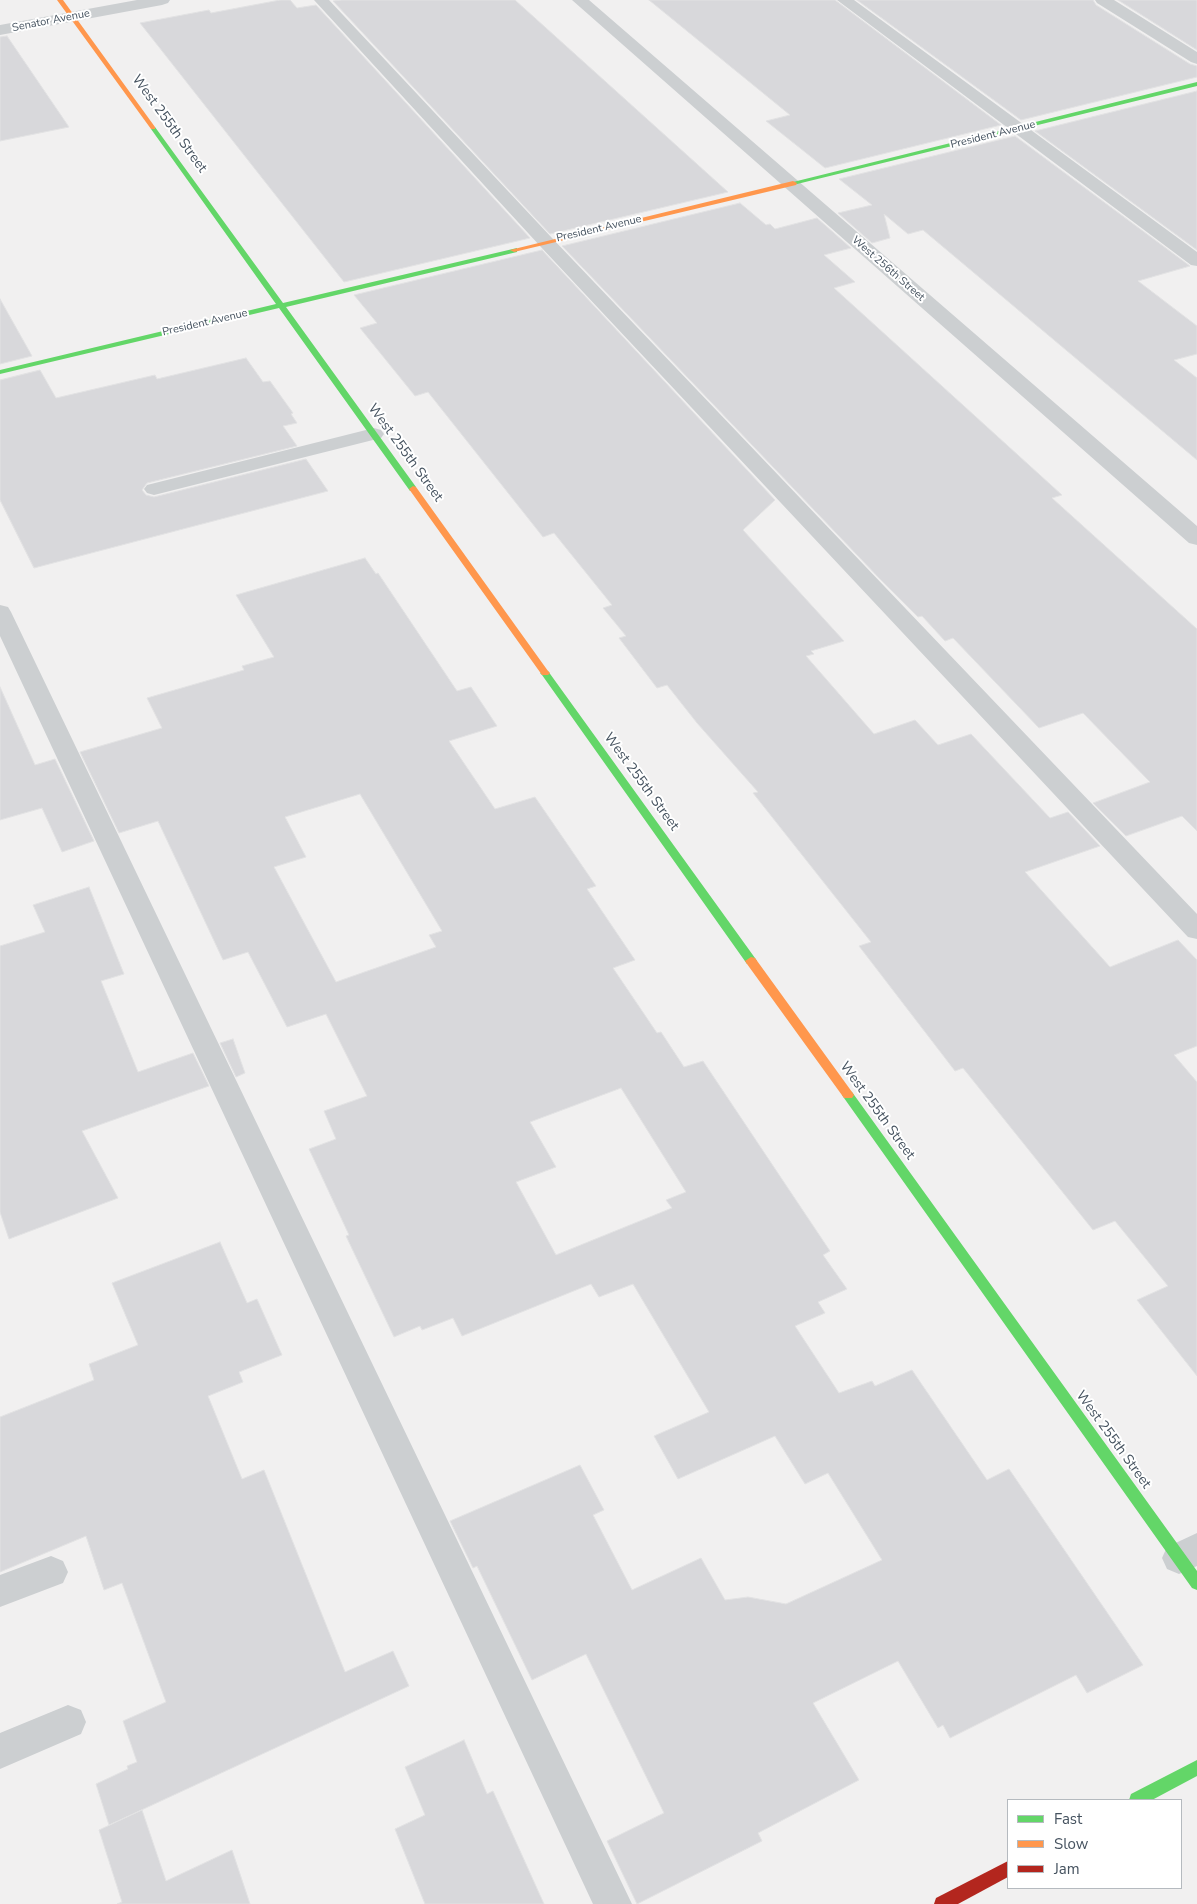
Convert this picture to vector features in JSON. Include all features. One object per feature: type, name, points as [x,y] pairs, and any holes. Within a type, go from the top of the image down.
[{"type":"street","name":"West 255th Street","points":[[60,0],[1191,1563]]},
{"type":"street","name":"Senator Avenue","points":[[0,30],[162,0]]},
{"type":"street","name":"West 256th Street","points":[[580,0],[1197,538]]},
{"type":"street","points":[[1103,0],[1197,59]]},
{"type":"street","name":"President Avenue","points":[[0,372],[790,184],[1197,84]]},
{"type":"street","points":[[1139,1799],[1197,1768]]},
{"type":"street","points":[[942,1904],[1007,1870]]},
{"type":"lane","points":[[321,0],[546,242],[1197,930]]},
{"type":"lane","points":[[844,0],[1197,261]]},
{"type":"lane","points":[[154,488],[374,434]]},
{"type":"lane","points":[[0,612],[613,1904]]},
{"type":"lane","points":[[0,1591],[51,1572]]},
{"type":"lane","points":[[0,1752],[68,1722]]},
{"type":"building","points":[[280,0],[290,0],[297,8],[316,5],[530,238],[344,282],[140,23],[209,10],[211,13]]},
{"type":"building","points":[[515,0],[728,192],[550,234],[333,1]]},
{"type":"building","points":[[649,0],[835,0],[1001,125],[825,168],[766,121],[790,115]]},
{"type":"building","points":[[857,0],[1093,0],[1096,5],[1190,64],[1197,66],[1197,77],[1021,120]]},
{"type":"building","points":[[1118,0],[1197,0],[1197,50]]},
{"type":"building","points":[[7,36],[69,127],[0,141],[0,37]]},
{"type":"building","points":[[1197,91],[1197,250],[1035,131]]},
{"type":"building","points":[[1015,136],[1190,266],[1138,281],[1197,326],[1197,354],[1174,360],[1197,378],[1197,460],[923,230],[908,234],[884,214],[890,238],[872,243],[838,213],[872,205],[839,179]]},
{"type":"building","points":[[740,203],[766,225],[770,224],[775,229],[817,218],[851,248],[824,255],[855,282],[834,288],[1062,495],[1052,498],[1197,629],[1197,831],[1182,816],[1126,836],[1093,803],[1150,782],[1083,713],[1039,728],[953,638],[945,641],[922,616],[918,617],[879,578],[562,246]]},
{"type":"building","points":[[542,250],[775,500],[743,530],[844,641],[811,651],[814,654],[806,656],[874,734],[915,720],[938,745],[971,734],[1050,818],[1068,812],[1100,846],[1025,872],[1110,967],[1178,940],[1197,960],[1197,1046],[1174,1055],[1197,1082],[1197,1376],[1137,1300],[1168,1286],[1115,1221],[1093,1230],[963,1068],[955,1071],[859,946],[871,942],[753,793],[758,792],[697,723],[667,685],[657,688],[619,638],[626,636],[603,608],[612,605],[554,533],[543,537],[428,392],[415,396],[360,328],[377,323],[354,295]]},
{"type":"building","points":[[0,299],[32,356],[0,364]]},
{"type":"building","points":[[246,358],[263,382],[270,381],[293,413],[291,414],[297,423],[283,426],[297,446],[147,483],[142,490],[146,495],[154,497],[306,459],[328,491],[34,568],[0,500],[0,380],[40,370],[56,398],[155,375],[157,379]]},
{"type":"building","points":[[365,558],[376,574],[378,573],[457,691],[471,687],[497,726],[449,741],[495,809],[535,797],[596,886],[587,889],[635,960],[613,968],[657,1033],[661,1032],[684,1067],[703,1061],[830,1251],[823,1255],[847,1289],[818,1302],[825,1313],[795,1326],[839,1393],[872,1381],[875,1386],[912,1370],[987,1480],[1009,1469],[1143,1665],[1087,1693],[1076,1675],[950,1738],[943,1725],[938,1728],[898,1661],[813,1703],[859,1780],[758,1833],[762,1841],[637,1904],[607,1841],[664,1813],[586,1654],[532,1680],[477,1566],[473,1568],[450,1521],[580,1465],[604,1510],[593,1515],[632,1590],[701,1558],[725,1600],[748,1597],[786,1604],[882,1560],[828,1473],[805,1484],[775,1436],[678,1479],[654,1436],[709,1412],[633,1284],[599,1297],[591,1284],[462,1336],[453,1318],[422,1330],[420,1326],[394,1337],[346,1236],[349,1235],[309,1149],[336,1139],[324,1111],[367,1096],[326,1014],[287,1027],[248,952],[223,960],[158,821],[119,833],[80,752],[162,728],[147,698],[244,670],[242,666],[274,657],[236,595]],"holes":[[[360,794],[442,931],[429,935],[436,947],[336,982],[274,867],[306,857],[285,817]],[[621,1088],[686,1192],[666,1200],[672,1208],[556,1255],[516,1182],[556,1167],[530,1122]]]},
{"type":"building","points":[[0,687],[35,765],[55,759],[94,841],[62,852],[42,808],[0,820]]},
{"type":"building","points":[[89,887],[124,974],[101,981],[138,1072],[193,1053],[209,1086],[82,1131],[118,1198],[9,1239],[0,1212],[0,946],[45,932],[33,905]]},
{"type":"building","points":[[233,1039],[245,1073],[236,1077],[220,1043]]},
{"type":"building","points":[[220,1242],[247,1303],[257,1299],[282,1355],[239,1372],[243,1382],[208,1396],[242,1479],[264,1470],[345,1672],[393,1651],[409,1686],[109,1825],[96,1784],[128,1769],[127,1766],[137,1762],[123,1721],[166,1702],[122,1583],[104,1590],[86,1536],[0,1572],[0,1417],[94,1380],[89,1364],[138,1345],[112,1283]]},
{"type":"building","points":[[464,1740],[487,1794],[493,1791],[544,1904],[425,1904],[395,1829],[425,1815],[405,1767]]},
{"type":"building","points":[[142,1810],[166,1881],[232,1850],[250,1904],[117,1904],[122,1902],[99,1830]]},
{"type":"traffic: fast","points":[[793,183],[1197,84]]},
{"type":"traffic: fast","points":[[153,128],[413,489]]},
{"type":"traffic: fast","points":[[0,372],[514,250]]},
{"type":"traffic: fast","points":[[545,673],[751,961]]},
{"type":"traffic: fast","points":[[848,1095],[1197,1583]]},
{"type":"traffic: fast","points":[[1139,1799],[1197,1768]]},
{"type":"traffic: slow","points":[[60,0],[153,128]]},
{"type":"traffic: slow","points":[[514,250],[793,183]]},
{"type":"traffic: slow","points":[[413,489],[545,673]]},
{"type":"traffic: slow","points":[[751,961],[848,1095]]},
{"type":"traffic: jam","points":[[942,1904],[1007,1870]]}]
